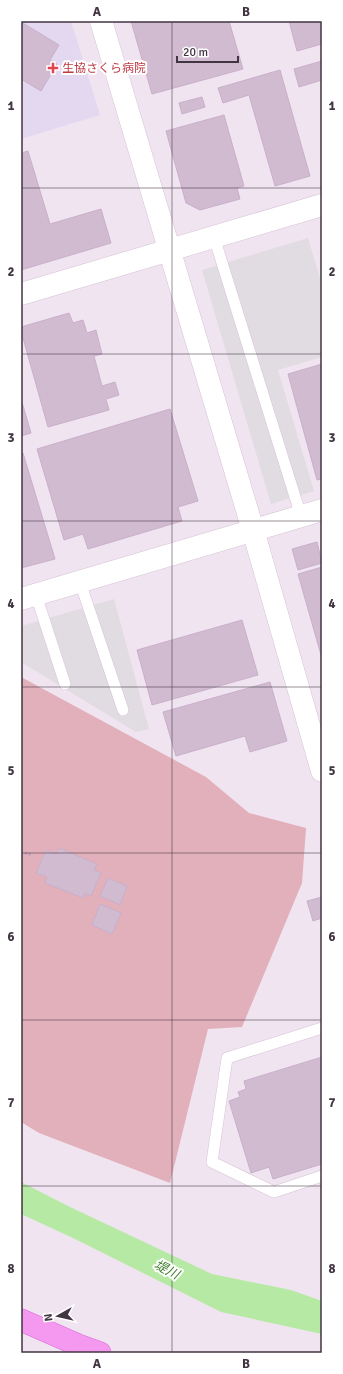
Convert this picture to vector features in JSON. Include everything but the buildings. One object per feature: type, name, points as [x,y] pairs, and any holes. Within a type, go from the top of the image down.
[{"type":"main road","points":[[21,1320],[76,1349],[100,1353]]},
{"type":"street","points":[[101,21],[253,530],[322,771]]},
{"type":"street","points":[[21,294],[322,205]]},
{"type":"street","points":[[28,597],[322,510]]},
{"type":"lane","points":[[214,237],[301,516]]},
{"type":"lane","points":[[80,582],[122,710]]},
{"type":"lane","points":[[28,597],[65,684]]},
{"type":"lane","points":[[322,1028],[227,1058],[212,1162],[274,1192],[322,1176]]},
{"type":"path","points":[[21,852],[32,855]]},
{"type":"shaded area","name":"生協さくら病院","points":[[21,21],[71,21],[100,115],[21,139]]},
{"type":"shaded area","points":[[308,238],[322,285],[322,357],[278,370],[314,491],[271,504],[202,270]]},
{"type":"shaded area","points":[[114,599],[149,729],[136,732],[21,662],[21,626]]},
{"type":"shaded area","points":[[21,677],[206,777],[249,813],[306,828],[302,883],[242,1027],[208,1029],[170,1183],[39,1133],[21,1122]]},
{"type":"water","name":"堤川","points":[[21,1182],[70,1207],[212,1274],[291,1290],[322,1301],[322,1334],[221,1312],[75,1239],[21,1214]]},
{"type":"place","name":"生協さくら病院","points":[[53,68]]}]
